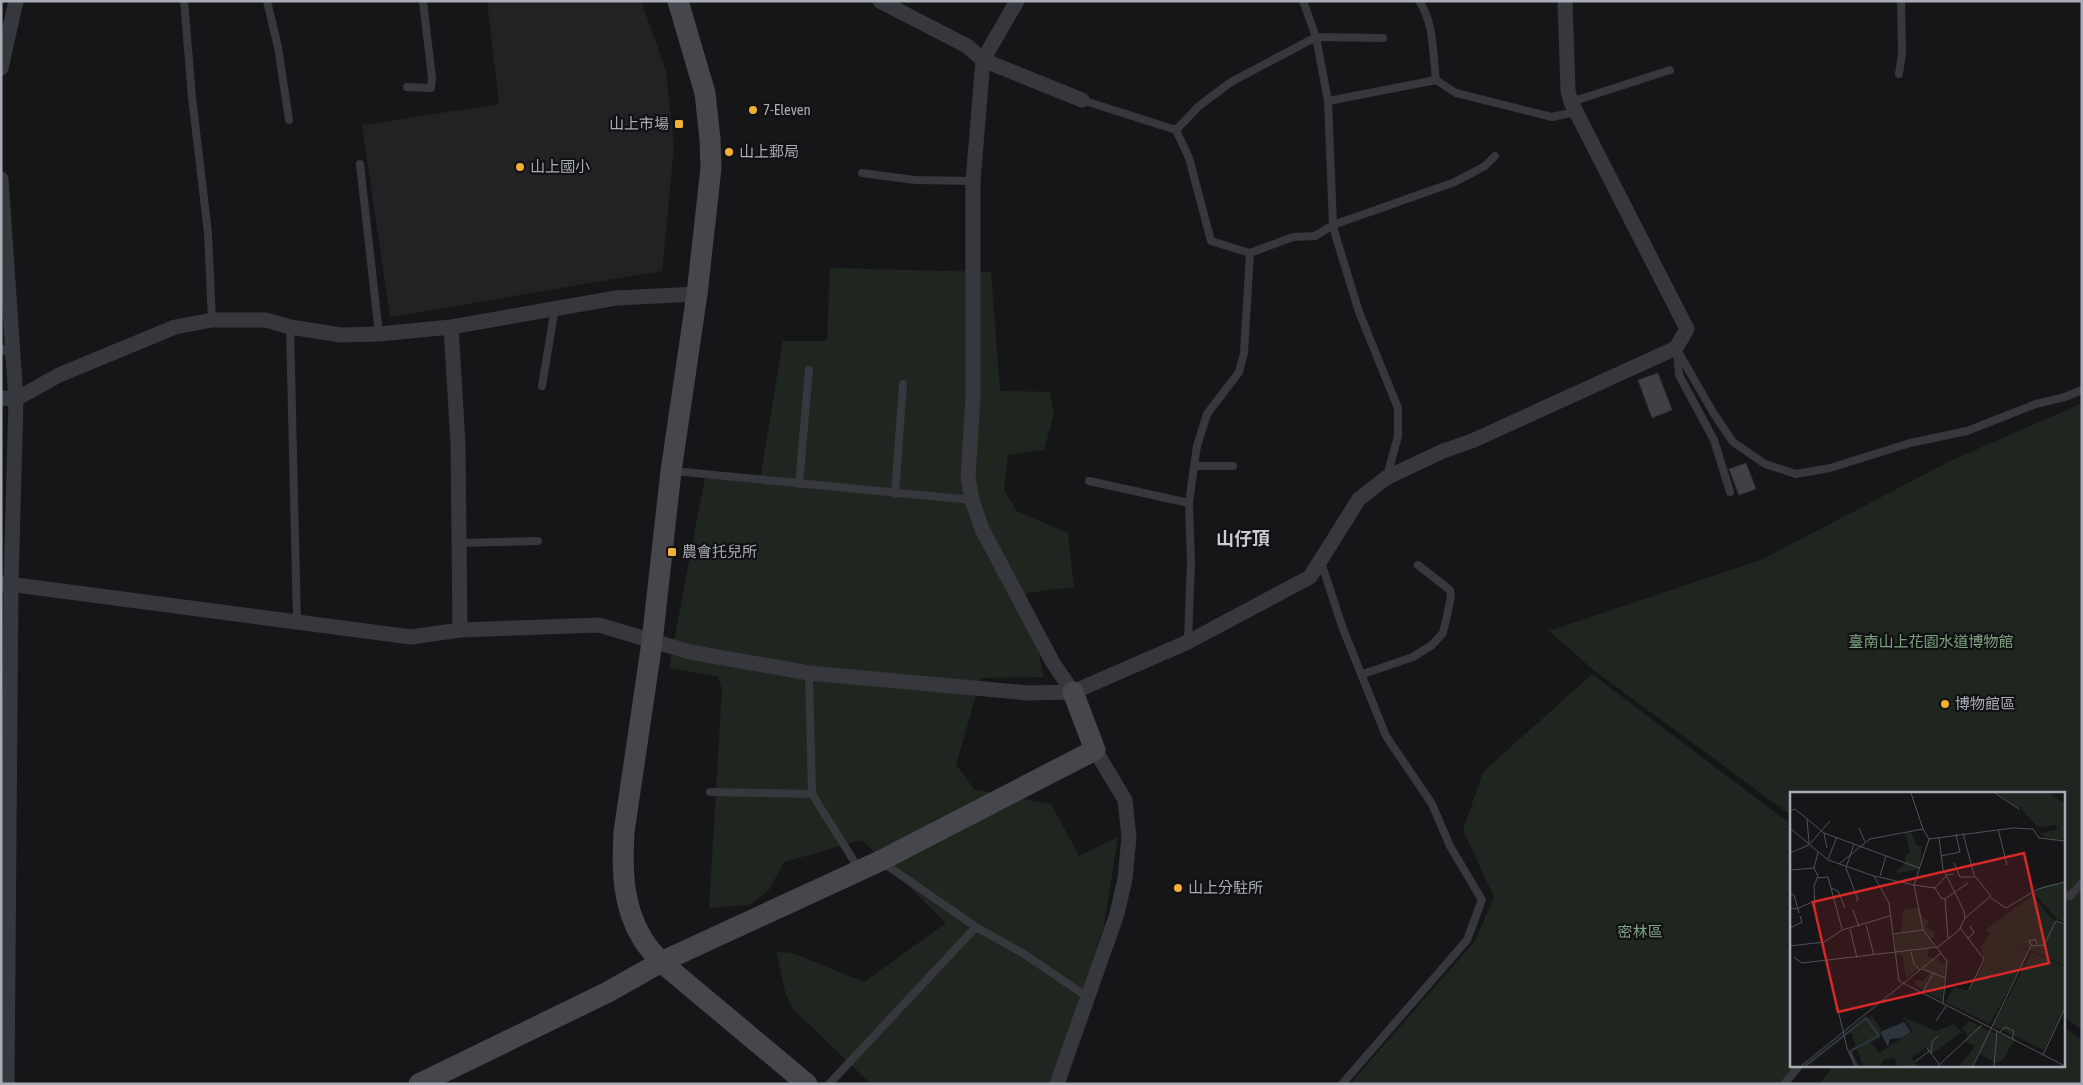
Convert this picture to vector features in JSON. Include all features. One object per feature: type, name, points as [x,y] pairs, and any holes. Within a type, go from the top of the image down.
[{"type":"main road","points":[[678,1],[705,93],[711,168],[697,294],[671,471],[652,642],[624,832],[623,876],[627,901],[636,927],[643,940],[661,962],[807,1084]]},
{"type":"main road","points":[[420,1084],[608,992],[661,962],[880,861],[1095,750],[1073,692]]},
{"type":"street","points":[[1,68],[16,1]]},
{"type":"street","points":[[880,1],[967,46],[983,60],[1082,100]]},
{"type":"street","points":[[1017,1],[983,60],[973,181],[973,398],[968,477],[972,500],[982,529],[1054,663],[1073,692]]},
{"type":"street","points":[[6,583],[411,637],[460,630],[599,625],[690,652],[809,673],[1028,693],[1073,692],[1188,642],[1310,577],[1359,499],[1386,478],[1676,348],[1687,329],[1574,107],[1568,91],[1565,1]]},
{"type":"street","points":[[1,180],[9,399],[6,583],[7,1084]]},
{"type":"street","points":[[9,399],[103,355],[175,327],[212,320],[266,320],[290,327],[341,335],[379,334],[452,327],[616,298],[697,294]]},
{"type":"street","points":[[452,327],[458,443],[460,630]]},
{"type":"street","points":[[1057,1084],[1117,914],[1125,879],[1129,837],[1124,800],[1095,750]]},
{"type":"lane","points":[[184,1],[192,96],[208,233],[212,320]]},
{"type":"lane","points":[[267,1],[278,47],[289,120]]},
{"type":"lane","points":[[407,87],[431,88],[432,78],[423,1]]},
{"type":"lane","points":[[1303,1],[1316,38],[1328,101],[1333,224],[1359,312],[1398,408],[1398,436],[1386,478]]},
{"type":"lane","points":[[1419,1],[1424,9],[1431,39],[1436,80]]},
{"type":"lane","points":[[1899,74],[1902,53],[1901,1]]},
{"type":"lane","points":[[1176,130],[1199,106],[1231,82],[1316,38],[1383,38]]},
{"type":"lane","points":[[1328,101],[1436,80],[1456,93],[1552,117],[1670,70]]},
{"type":"lane","points":[[1082,100],[1176,130],[1188,158],[1211,241],[1250,253],[1293,237],[1316,236],[1333,224],[1455,182],[1485,166],[1495,156]]},
{"type":"lane","points":[[360,164],[379,334]]},
{"type":"lane","points":[[862,173],[915,180],[973,181]]},
{"type":"lane","points":[[1188,642],[1191,562],[1190,503],[1197,446],[1207,414],[1239,372],[1244,354],[1250,253]]},
{"type":"lane","points":[[542,386],[554,308]]},
{"type":"lane","points":[[290,327],[297,622]]},
{"type":"lane","points":[[1676,348],[1714,414],[1734,442],[1765,464],[1796,474],[1830,468],[1910,443],[1967,431],[2036,404],[2065,397],[2082,390]]},
{"type":"lane","points":[[1676,348],[1679,375],[1714,440],[1730,492]]},
{"type":"lane","points":[[800,484],[810,370]]},
{"type":"lane","points":[[894,494],[903,384]]},
{"type":"lane","points":[[1194,466],[1233,466]]},
{"type":"lane","points":[[671,471],[894,494],[972,500]]},
{"type":"lane","points":[[1088,481],[1190,503]]},
{"type":"lane","points":[[459,543],[538,542]]},
{"type":"lane","points":[[1321,562],[1343,629],[1363,674],[1386,736],[1432,804],[1450,846],[1482,900],[1467,940],[1342,1084]]},
{"type":"lane","points":[[1363,674],[1413,657],[1432,645],[1443,633],[1451,597],[1450,590],[1418,565]]},
{"type":"lane","points":[[809,673],[812,794],[860,870]]},
{"type":"lane","points":[[710,792],[812,794]]},
{"type":"lane","points":[[880,861],[976,927],[1024,954],[1088,998]]},
{"type":"lane","points":[[2066,895],[2070,896],[2082,883]]},
{"type":"lane","points":[[829,1084],[976,927]]},
{"type":"lane","points":[[1784,1084],[1796,1068]]},
{"type":"shaded area","name":"山上國小","points":[[487,1],[641,1],[666,70],[674,148],[662,271],[390,317],[362,125],[499,104]]},
{"type":"green space","points":[[830,268],[991,272],[1000,391],[1050,392],[1054,414],[1044,450],[1008,455],[1004,490],[1017,511],[1068,533],[1074,587],[1026,593],[1044,677],[981,678],[956,765],[975,790],[1051,804],[1079,856],[1118,837],[1104,925],[1051,1084],[871,1084],[793,1009],[786,995],[776,951],[795,954],[864,982],[946,923],[862,840],[784,862],[769,890],[749,905],[709,908],[722,690],[718,677],[669,668],[706,472],[760,480],[783,341],[827,341]]},
{"type":"green space","name":"臺南山上花園水道博物館","points":[[2080,404],[2082,410],[2082,1030],[2066,1018],[2066,792],[1790,792],[1790,815],[1596,672],[1549,631],[1761,560],[1950,461]]},
{"type":"green space","name":"密林區","points":[[1592,674],[1790,823],[1790,1068],[1792,1068],[1779,1084],[1350,1084],[1475,941],[1494,897],[1463,830],[1483,772]]},
{"type":"green space","points":[[2066,1028],[2082,1040],[2082,1084],[1819,1084],[1832,1068],[2066,1068]]},
{"type":"building","points":[[1658,373],[1672,410],[1652,418],[1638,380]]},
{"type":"building","points":[[1746,463],[1756,489],[1739,495],[1729,469]]},
{"type":"place","name":"7-Eleven","points":[[753,110]]},
{"type":"place","name":"山上市場","points":[[679,124]]},
{"type":"place","name":"山上郵局","points":[[729,152]]},
{"type":"place","name":"山上國小","points":[[520,167]]},
{"type":"place","name":"農會托兒所","points":[[672,552]]},
{"type":"place","name":"博物館區","points":[[1945,704]]},
{"type":"place","name":"山上分駐所","points":[[1178,888]]},
{"type":"district","name":"山仔頂","points":[[1243,539]]}]
